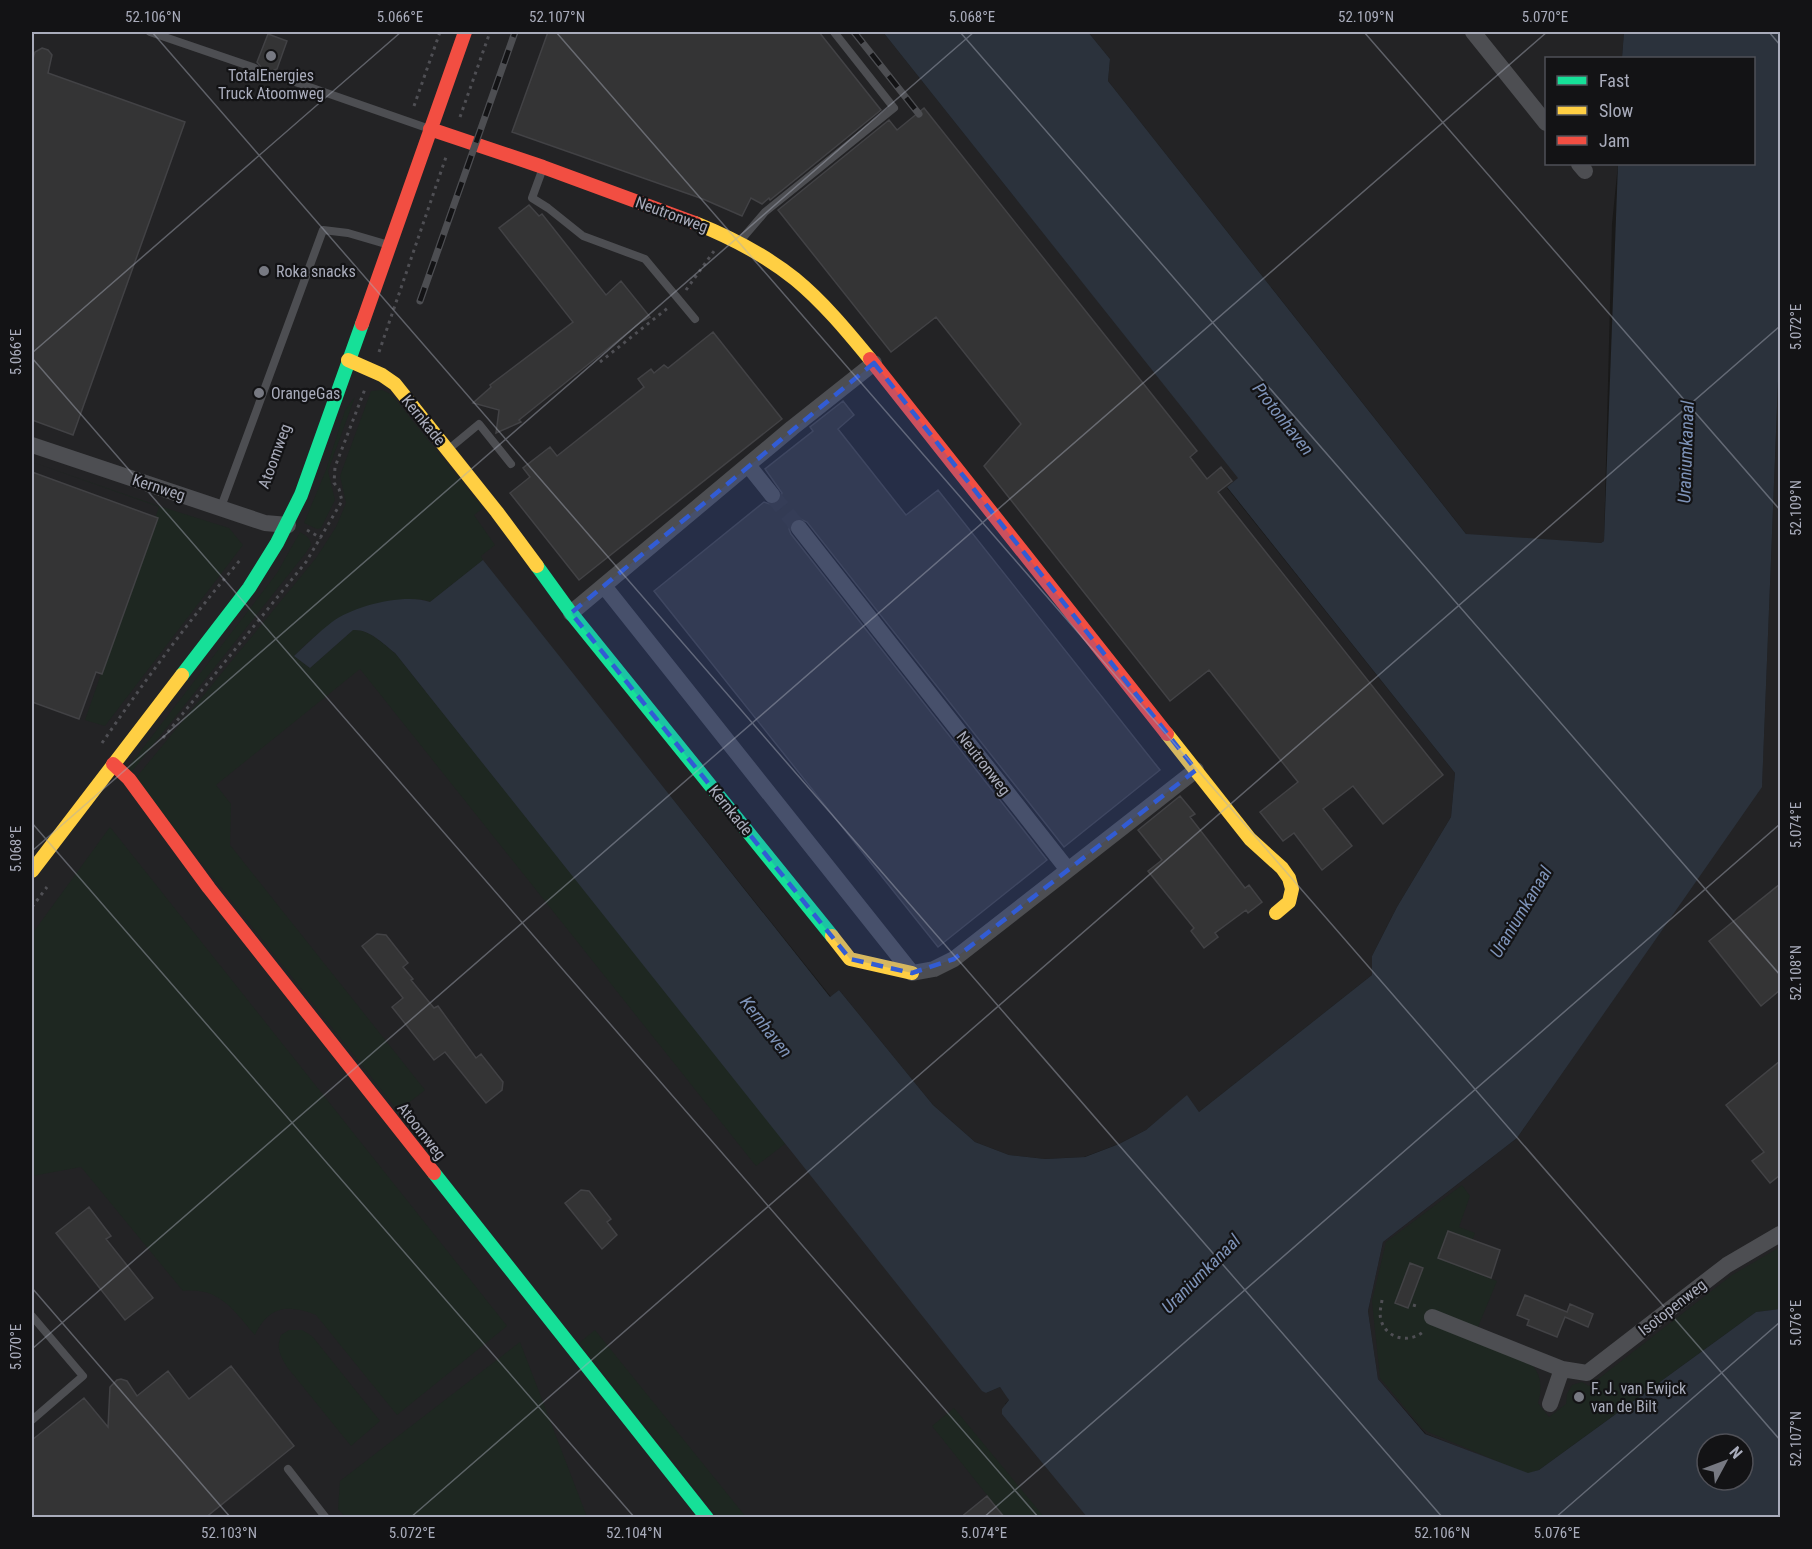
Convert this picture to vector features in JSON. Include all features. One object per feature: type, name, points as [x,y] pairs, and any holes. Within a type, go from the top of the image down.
[{"type":"street","points":[[32,871],[249,588],[288,525],[301,495],[465,32]]},
{"type":"street","points":[[1473,32],[1545,122]]},
{"type":"street","name":"Neutronweg","points":[[430,129],[543,167],[716,231],[739,242],[795,279],[837,320],[874,363],[1250,839],[1282,868],[1289,878],[1292,889],[1289,902],[1276,913]]},
{"type":"street","name":"Kernkade","points":[[348,360],[382,375],[395,384],[497,512],[571,613],[850,959],[912,973],[934,969],[954,959],[1068,870]]},
{"type":"street","points":[[571,613],[874,363]]},
{"type":"street","name":"Kernweg","points":[[32,446],[265,523],[288,525]]},
{"type":"street","points":[[748,465],[772,495]]},
{"type":"street","name":"Neutronweg","points":[[799,528],[1068,870]]},
{"type":"street","points":[[604,586],[912,973]]},
{"type":"street","name":"Atoomweg","points":[[113,764],[129,779],[209,888],[707,1518]]},
{"type":"street","points":[[1068,870],[1197,770]]},
{"type":"street","name":"Isotopenweg","points":[[1432,1317],[1563,1369],[1587,1373],[1727,1265],[1780,1234]]},
{"type":"street","points":[[1550,1404],[1563,1369]]},
{"type":"lane","points":[[150,32],[255,68]]},
{"type":"lane","points":[[739,242],[765,212],[894,108],[834,32]]},
{"type":"lane","points":[[275,75],[430,129]]},
{"type":"lane","points":[[543,167],[532,198],[583,236],[645,259],[695,319]]},
{"type":"lane","points":[[220,507],[323,230],[348,233],[389,245]]},
{"type":"lane","points":[[447,450],[479,424],[511,464]]},
{"type":"lane","points":[[32,1316],[82,1376],[32,1420]]},
{"type":"lane","points":[[288,1468],[326,1518]]},
{"type":"path","points":[[409,122],[440,32]]},
{"type":"path","points":[[99,747],[195,613],[246,553]]},
{"type":"path","points":[[1382,1300],[1380,1311],[1382,1321],[1387,1331],[1397,1337],[1418,1336],[1432,1317]]},
{"type":"highlighted area","points":[[874,363],[1196,770],[954,959],[912,973],[850,959],[571,613]]},
{"type":"shaded area","points":[[32,32],[883,32],[1239,478],[1227,488],[1455,773],[1451,817],[1397,907],[1372,956],[1372,975],[1199,1112],[1187,1096],[1146,1130],[1119,1144],[1084,1157],[1045,1159],[1009,1155],[975,1142],[933,1105],[839,990],[831,997],[623,737],[353,630],[427,692],[986,1393],[1000,1387],[1008,1396],[1009,1400],[1005,1404],[1087,1517],[32,1517]]},
{"type":"shaded area","points":[[1088,32],[1624,32],[1622,57],[1545,57],[1545,165],[1618,165],[1612,224],[1604,541],[1601,543],[1467,535],[1108,81],[1110,59]]},
{"type":"shaded area","points":[[1780,331],[1780,1309],[1756,1312],[1528,1474],[1426,1434],[1378,1379],[1368,1311],[1383,1242],[1517,1138],[1762,785]]},
{"type":"shaded area","points":[[382,390],[391,394],[483,508],[474,515],[495,545],[481,556],[483,560],[430,602],[402,600],[356,611],[330,625],[294,656],[310,668],[353,630],[370,634],[395,653],[786,1143],[756,1166],[360,669],[216,785],[231,804],[230,845],[425,1090],[398,1111],[135,779],[316,558],[336,527],[346,503],[340,476],[371,391]]},
{"type":"shaded area","points":[[355,397],[328,471],[335,500],[321,528],[317,529],[304,523],[326,470],[345,410]]},
{"type":"shaded area","points":[[32,462],[229,528],[243,545],[105,726],[85,720],[159,507]]},
{"type":"shaded area","points":[[300,532],[307,537],[311,545],[305,554],[129,775],[126,770],[277,573]]},
{"type":"shaded area","points":[[110,827],[507,1326],[397,1415],[316,1315],[297,1309],[280,1310],[266,1318],[255,1335],[225,1302],[207,1293],[183,1291],[81,1167],[32,1176],[32,934]]},
{"type":"shaded area","points":[[1462,1185],[1470,1196],[1459,1227],[1475,1233],[1462,1268],[1497,1281],[1473,1339],[1533,1366],[1540,1384],[1538,1403],[1549,1417],[1566,1404],[1567,1394],[1572,1385],[1582,1382],[1589,1386],[1732,1275],[1780,1247],[1780,1309],[1756,1312],[1539,1470],[1528,1474],[1428,1432],[1422,1428],[1380,1378],[1372,1301],[1386,1242]]},
{"type":"shaded area","points":[[289,1330],[302,1330],[312,1336],[380,1421],[351,1446],[282,1359],[279,1348],[281,1335]]},
{"type":"shaded area","points":[[595,1330],[746,1517],[717,1517],[579,1343]]},
{"type":"shaded area","points":[[520,1342],[587,1517],[345,1517],[338,1509],[340,1481]]},
{"type":"shaded area","points":[[954,1408],[1044,1517],[1000,1517],[1003,1515],[932,1426]]},
{"type":"water","points":[[883,32],[1088,32],[1110,59],[1108,81],[1466,534],[1601,543],[1604,541],[1618,165],[1755,165],[1755,57],[1622,57],[1624,32],[1780,32],[1780,331],[1762,787],[1517,1138],[1383,1242],[1368,1311],[1378,1379],[1425,1434],[1528,1473],[1539,1470],[1756,1312],[1780,1309],[1780,1517],[1087,1517],[1002,1414],[1002,1409],[1009,1400],[1000,1387],[986,1393],[982,1391],[395,653],[370,634],[353,630],[310,668],[294,656],[341,616],[366,606],[394,600],[430,602],[483,560],[830,997],[839,990],[933,1105],[975,1142],[1009,1155],[1045,1159],[1085,1157],[1119,1144],[1146,1130],[1187,1095],[1199,1112],[1372,975],[1372,956],[1397,907],[1451,817],[1455,773],[1227,487],[1238,478]]},
{"type":"building","points":[[548,32],[819,32],[881,110],[770,200],[769,198],[762,204],[751,198],[742,216],[703,199],[512,132]]},
{"type":"building","points":[[268,34],[287,41],[277,69],[269,72],[270,79],[257,74],[261,67],[257,62]]},
{"type":"building","points":[[42,48],[48,50],[52,55],[48,73],[185,122],[73,435],[32,420],[32,62],[35,52]]},
{"type":"building","points":[[924,108],[1197,451],[1190,457],[1207,479],[1221,467],[1232,481],[1218,492],[1443,775],[1383,824],[1353,786],[1323,809],[1352,846],[1322,870],[1294,833],[1283,841],[1260,812],[1298,782],[1209,670],[1170,701],[984,466],[1021,424],[936,317],[891,352],[778,210],[889,120],[897,130]]},
{"type":"building","points":[[529,205],[539,216],[542,214],[606,295],[621,281],[650,317],[519,420],[521,422],[496,433],[499,410],[473,403],[491,387],[490,385],[573,322],[499,228]]},
{"type":"building","points":[[713,332],[782,419],[579,580],[510,493],[530,477],[523,468],[550,447],[557,456],[644,387],[638,379],[651,369],[654,373],[664,365],[668,368]]},
{"type":"building","points":[[843,401],[854,415],[838,429],[906,515],[938,490],[1160,770],[1064,847],[807,522],[798,518],[792,520],[789,529],[791,534],[1047,860],[938,947],[654,591],[764,502],[773,505],[779,503],[782,493],[765,469],[813,431],[810,427]]},
{"type":"building","points":[[32,472],[158,518],[102,674],[96,672],[79,719],[32,702]]},
{"type":"building","points":[[1180,796],[1195,814],[1190,817],[1245,888],[1249,885],[1262,902],[1248,913],[1246,910],[1215,933],[1218,937],[1204,948],[1191,931],[1194,928],[1148,871],[1162,860],[1138,830]]},
{"type":"building","points":[[1780,884],[1780,990],[1761,1006],[1709,941]]},
{"type":"building","points":[[377,934],[386,935],[408,963],[403,967],[413,979],[411,980],[434,1008],[438,1006],[476,1058],[481,1054],[503,1082],[502,1090],[486,1103],[445,1052],[434,1060],[392,1007],[403,998],[362,946]]},
{"type":"building","points":[[1780,1061],[1780,1175],[1770,1183],[1752,1161],[1764,1152],[1726,1105]]},
{"type":"building","points":[[581,1190],[589,1191],[611,1219],[607,1222],[617,1235],[602,1249],[565,1203]]},
{"type":"building","points":[[89,1207],[111,1236],[106,1239],[153,1298],[125,1320],[56,1233]]},
{"type":"building","points":[[1448,1231],[1500,1250],[1491,1278],[1438,1258]]},
{"type":"building","points":[[1410,1263],[1423,1268],[1408,1308],[1395,1303]]},
{"type":"building","points":[[1525,1295],[1567,1312],[1570,1304],[1593,1314],[1588,1327],[1565,1317],[1557,1337],[1527,1325],[1529,1320],[1517,1315]]},
{"type":"building","points":[[231,1366],[294,1446],[205,1518],[32,1518],[32,1440],[84,1398],[108,1427],[110,1387],[117,1380],[127,1381],[137,1396],[168,1371],[189,1399]]},
{"type":"building","points":[[987,1496],[1005,1518],[960,1518]]},
{"type":"tunnel","points":[[772,495],[799,528]]},
{"type":"railway","points":[[420,301],[515,32]]},
{"type":"railway","points":[[854,32],[919,114]]},
{"type":"traffic: fast","points":[[182,675],[249,588],[277,543],[301,495],[362,324]]},
{"type":"traffic: fast","points":[[537,566],[571,613],[832,936]]},
{"type":"traffic: fast","points":[[434,1173],[707,1518]]},
{"type":"traffic: slow","points":[[695,223],[747,247],[795,279],[844,327],[870,359]]},
{"type":"traffic: slow","points":[[348,360],[382,375],[395,384],[537,566]]},
{"type":"traffic: slow","points":[[32,871],[182,675]]},
{"type":"traffic: slow","points":[[1167,734],[1250,839],[1282,868],[1289,878],[1292,889],[1289,902],[1276,913]]},
{"type":"traffic: slow","points":[[832,936],[850,959],[912,973]]},
{"type":"traffic: jam","points":[[362,324],[465,32]]},
{"type":"traffic: jam","points":[[430,129],[543,167],[695,223]]},
{"type":"traffic: jam","points":[[870,359],[1167,734]]},
{"type":"traffic: jam","points":[[113,764],[129,779],[209,888],[434,1173]]},
{"type":"place","name":"TotalEnergies Truck Atoomweg","points":[[271,56]]},
{"type":"place","name":"Roka snacks","points":[[264,271]]},
{"type":"place","name":"OrangeGas","points":[[259,393]]},
{"type":"place","name":"F. J. van Ewijck van de Bilt","points":[[1579,1397]]},
{"type":"water label","name":"Protonhaven","points":[[1283,419]]},
{"type":"water label","name":"Uraniumkanaal","points":[[1686,452]]},
{"type":"water label","name":"Uraniumkanaal","points":[[1521,912]]},
{"type":"water label","name":"Kernhaven","points":[[766,1027]]},
{"type":"water label","name":"Uraniumkanaal","points":[[1201,1274]]}]
